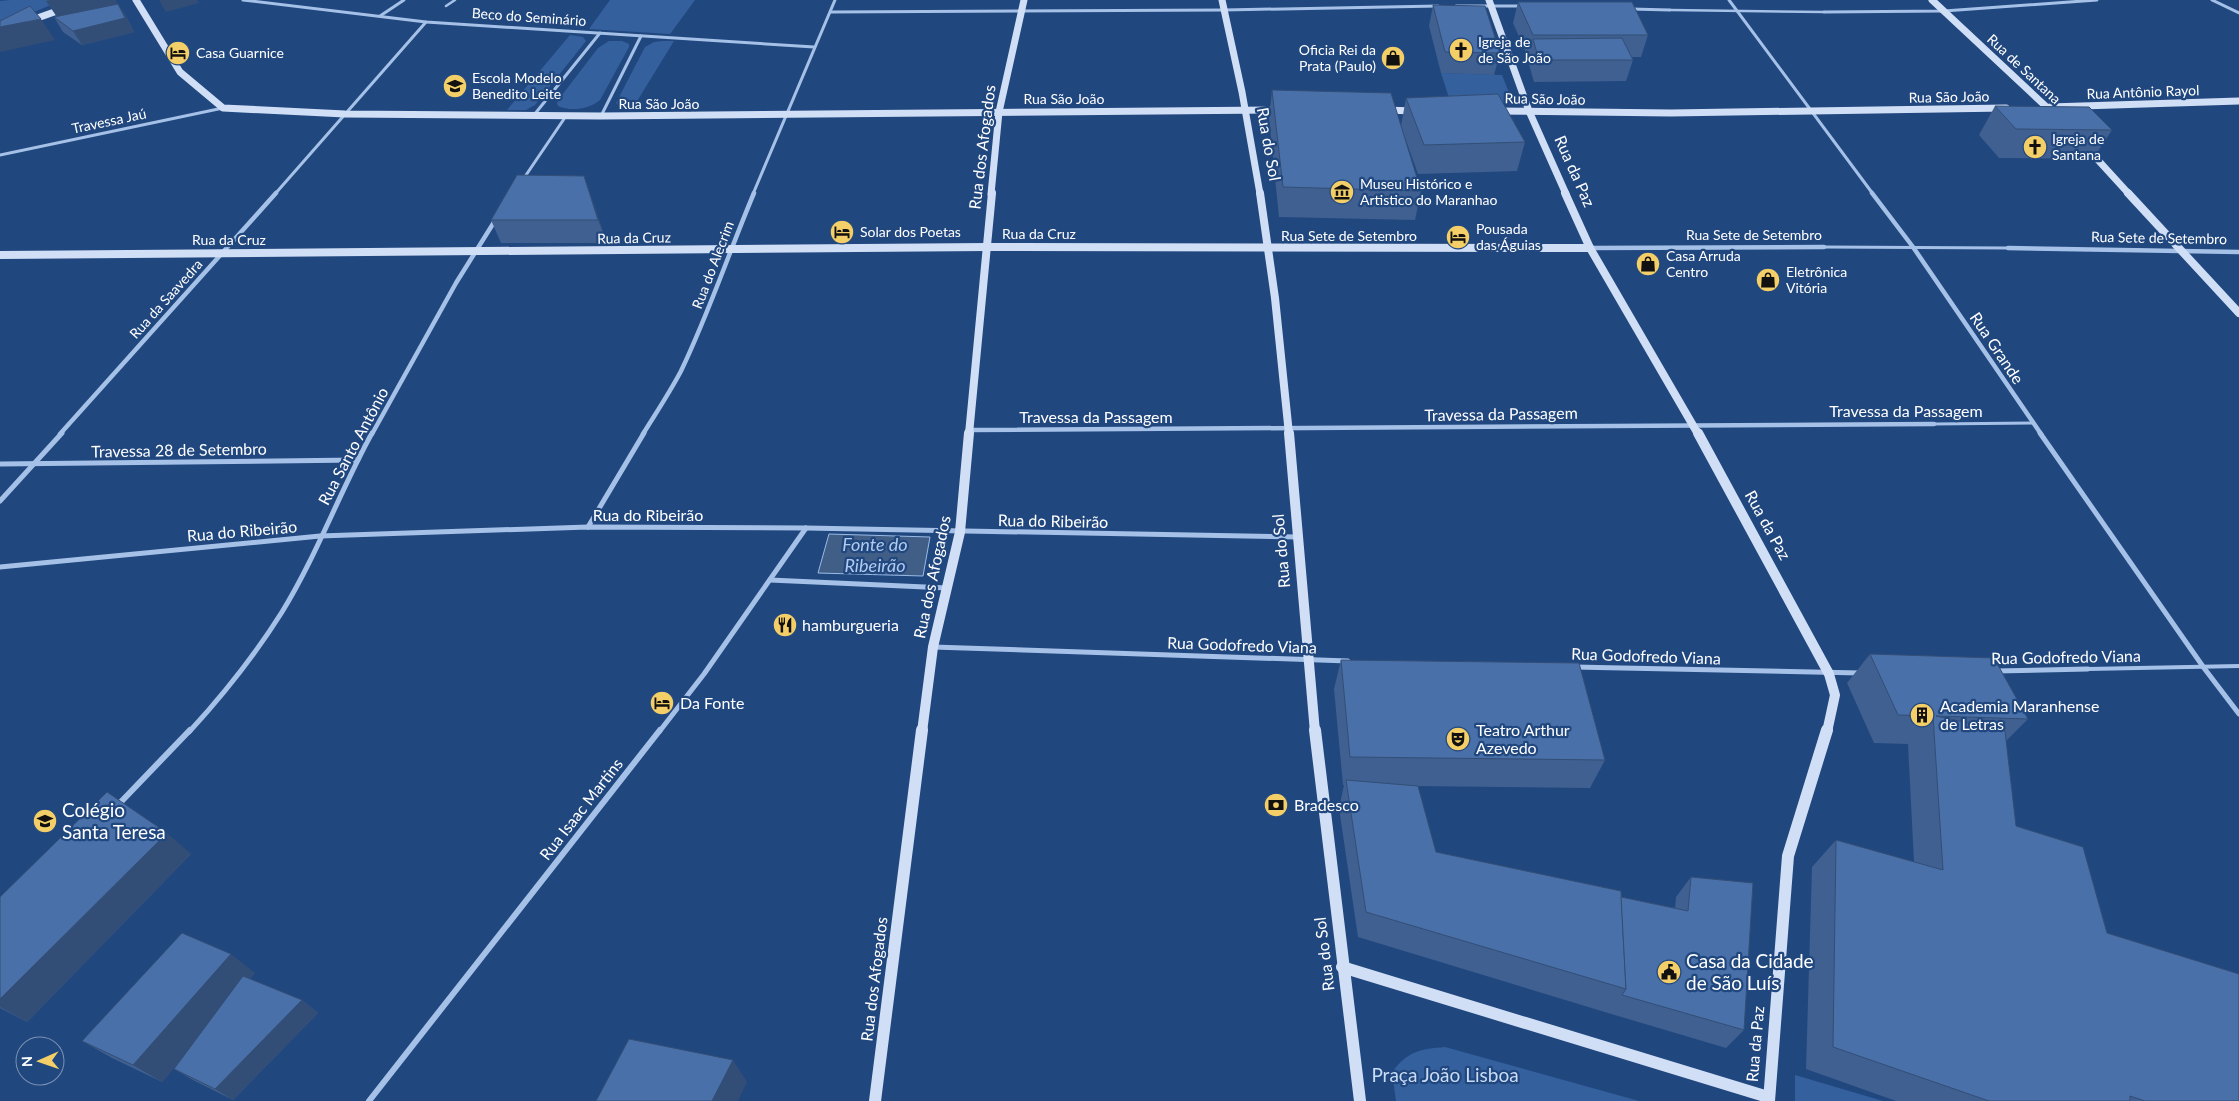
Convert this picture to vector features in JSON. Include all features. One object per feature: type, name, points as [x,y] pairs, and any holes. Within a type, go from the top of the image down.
[{"type":"street","points":[[22,24],[88,0]]},
{"type":"street","points":[[136,0],[180,72],[223,108]]},
{"type":"street","name":"Beco do Seminário","points":[[243,0],[426,22],[814,47]]},
{"type":"street","points":[[380,16],[404,0]]},
{"type":"street","name":"Rua do Alecrim","points":[[588,527],[680,372],[706,315],[730,249],[814,47],[836,0]]},
{"type":"street","name":"Rua dos Afogados","points":[[875,1101],[933,647],[960,532],[999,112],[1024,0]]},
{"type":"street","name":"Rua Grande","points":[[1729,0],[1914,247],[2033,424],[2204,668],[2239,714]]},
{"type":"street","name":"Rua de Santana","points":[[1932,0],[2061,122]]},
{"type":"street","points":[[1824,12],[1944,11],[2097,0]]},
{"type":"street","points":[[2212,0],[2239,13]]},
{"type":"street","points":[[1454,6],[1490,2],[1530,6]]},
{"type":"street","name":"Rua da Paz","points":[[1490,2],[1529,111],[1590,248],[1693,424],[1829,674],[1835,695],[1832,716],[1788,856],[1768,1099]]},
{"type":"street","points":[[831,12],[1223,5],[1445,6]]},
{"type":"street","name":"Rua do Sol","points":[[1223,5],[1246,110],[1268,248],[1288,429],[1308,660],[1342,967],[1360,1101]]},
{"type":"street","points":[[1630,9],[1670,10]]},
{"type":"street","name":"Rua da Saavedra","points":[[0,501],[223,253],[426,22]]},
{"type":"street","points":[[534,116],[600,34]]},
{"type":"street","points":[[601,116],[641,36]]},
{"type":"street","name":"Rua Antônio Rayol","points":[[2047,108],[2239,101]]},
{"type":"street","name":"Rua São João","points":[[223,108],[345,114],[534,116],[1294,110]]},
{"type":"street","name":"Travessa Jaú","points":[[0,155],[223,108]]},
{"type":"street","name":"Rua São João","points":[[1484,111],[1672,113],[2018,108]]},
{"type":"street","points":[[2037,108],[2047,108]]},
{"type":"street","points":[[1371,110],[1429,111]]},
{"type":"street","points":[[517,188],[566,116]]},
{"type":"street","points":[[2082,143],[2239,313]]},
{"type":"street","name":"Rua Santo Antônio","points":[[111,812],[180,742],[233,682],[270,631],[304,572],[358,460],[473,252],[500,212]]},
{"type":"street","name":"Rua da Cruz","points":[[0,255],[987,247],[1268,248]]},
{"type":"street","name":"Rua Sete de Setembro","points":[[1268,248],[1824,247]]},
{"type":"street","name":"Rua Sete de Setembro","points":[[2008,248],[2239,252]]},
{"type":"street","name":"Travessa da Passagem","points":[[970,430],[1934,424]]},
{"type":"street","name":"Travessa 28 de Setembro","points":[[0,464],[358,460]]},
{"type":"street","name":"Rua do Ribeirão","points":[[0,567],[320,536],[588,527],[806,528],[1298,537]]},
{"type":"street","name":"Rua Isaac Martins","points":[[369,1101],[693,688],[806,528]]},
{"type":"street","points":[[770,580],[947,588]]},
{"type":"street","name":"Rua Godofredo Viana","points":[[933,647],[1357,661]]},
{"type":"street","name":"Rua Godofredo Viana","points":[[1564,666],[1829,674],[1869,673]]},
{"type":"street","name":"Rua Godofredo Viana","points":[[1988,671],[2088,669]]},
{"type":"street","points":[[1342,967],[1768,1099]]},
{"type":"lane","points":[[446,6],[455,0]]},
{"type":"lane","points":[[1670,10],[1824,12]]},
{"type":"lane","name":"Rua Sete de Setembro","points":[[1824,247],[2008,248]]},
{"type":"lane","name":"Travessa da Passagem","points":[[1934,424],[2033,424]]},
{"type":"lane","name":"Rua Godofredo Viana","points":[[2088,669],[2239,666]]},
{"type":"green space","points":[[63,0],[0,26],[0,1]]},
{"type":"green space","points":[[610,0],[695,0],[670,34],[589,29]]},
{"type":"green space","points":[[570,35],[583,37],[586,41],[535,105],[526,110],[507,110]]},
{"type":"green space","points":[[609,41],[622,41],[629,44],[629,47],[600,100],[591,106],[580,109],[558,106],[559,99],[598,48]]},
{"type":"green space","points":[[674,41],[631,111],[620,107],[616,103],[645,47],[654,42]]},
{"type":"green space","points":[[1441,73],[1502,75],[1514,105],[1451,104]]},
{"type":"green space","name":"Praça João Lisboa","points":[[1445,1047],[1639,1101],[1396,1101],[1392,1072],[1398,1065],[1415,1052]]},
{"type":"green space","points":[[1795,1075],[1883,1101],[1795,1101]]},
{"type":"water","name":"Fonte do Ribeirão","points":[[829,534],[930,537],[923,576],[818,573]]},
{"type":"building","points":[[1518,2],[1632,2],[1648,35],[1533,35]]},
{"type":"building","points":[[118,4],[125,18],[73,31],[54,17]]},
{"type":"building","points":[[1433,5],[1485,6],[1500,53],[1445,52]]},
{"type":"building","points":[[30,6],[41,19],[0,27],[0,21]]},
{"type":"building","points":[[1622,38],[1633,60],[1539,60],[1533,39]]},
{"type":"building","points":[[1272,90],[1391,93],[1421,191],[1283,187]]},
{"type":"building","points":[[1498,94],[1525,142],[1424,145],[1406,98]]},
{"type":"building","points":[[1995,106],[2089,107],[2112,130],[2016,129]]},
{"type":"building","points":[[517,175],[584,176],[598,220],[491,220]]},
{"type":"building","points":[[1870,654],[1994,658],[2028,719],[1936,716],[2005,731],[2016,826],[2083,847],[2107,933],[2239,974],[2239,1101],[2145,1101],[2130,1096],[2130,1101],[1989,1101],[1833,1047],[1836,840],[1943,870],[1933,716],[1898,715]]},
{"type":"building","name":"Teatro Arthur Azevedo","points":[[1341,660],[1579,663],[1605,760],[1350,757]]},
{"type":"building","points":[[1346,780],[1418,786],[1436,852],[1621,891],[1626,989],[1366,912]]},
{"type":"building","points":[[107,792],[167,833],[0,999],[0,897]]},
{"type":"building","name":"Casa da Cidade de São Luís","points":[[1691,877],[1753,883],[1744,1030],[1622,995],[1626,989],[1621,897],[1688,911]]},
{"type":"building","points":[[182,933],[231,954],[133,1065],[82,1041]]},
{"type":"building","points":[[243,976],[302,1000],[215,1089],[174,1069]]},
{"type":"building","points":[[629,1039],[733,1060],[712,1101],[596,1101]]},
{"type":"place","name":"Igreja de de São João","points":[[1461,50]]},
{"type":"place","name":"Casa Guarnice","points":[[178,53]]},
{"type":"place","name":"Oficia Rei da Prata (Paulo)","points":[[1393,58]]},
{"type":"place","name":"Escola Modelo Benedito Leite","points":[[455,86]]},
{"type":"place","name":"Igreja de Santana","points":[[2035,147]]},
{"type":"place","name":"Museu Histórico e Artistico do Maranhao","points":[[1342,192]]},
{"type":"place","name":"Solar dos Poetas","points":[[842,232]]},
{"type":"place","name":"Pousada das Águias","points":[[1458,237]]},
{"type":"place","name":"Casa Arruda Centro","points":[[1648,264]]},
{"type":"place","name":"Eletrônica Vitória","points":[[1768,280]]},
{"type":"place","name":"hamburgueria","points":[[785,625]]},
{"type":"place","name":"Da Fonte","points":[[662,703]]},
{"type":"place","name":"Academia Maranhense de Letras","points":[[1922,715]]},
{"type":"place","name":"Teatro Arthur Azevedo","points":[[1458,739]]},
{"type":"place","name":"Bradesco","points":[[1276,805]]},
{"type":"place","name":"Colégio Santa Teresa","points":[[45,821]]},
{"type":"place","name":"Casa da Cidade de São Luís","points":[[1669,972]]}]
